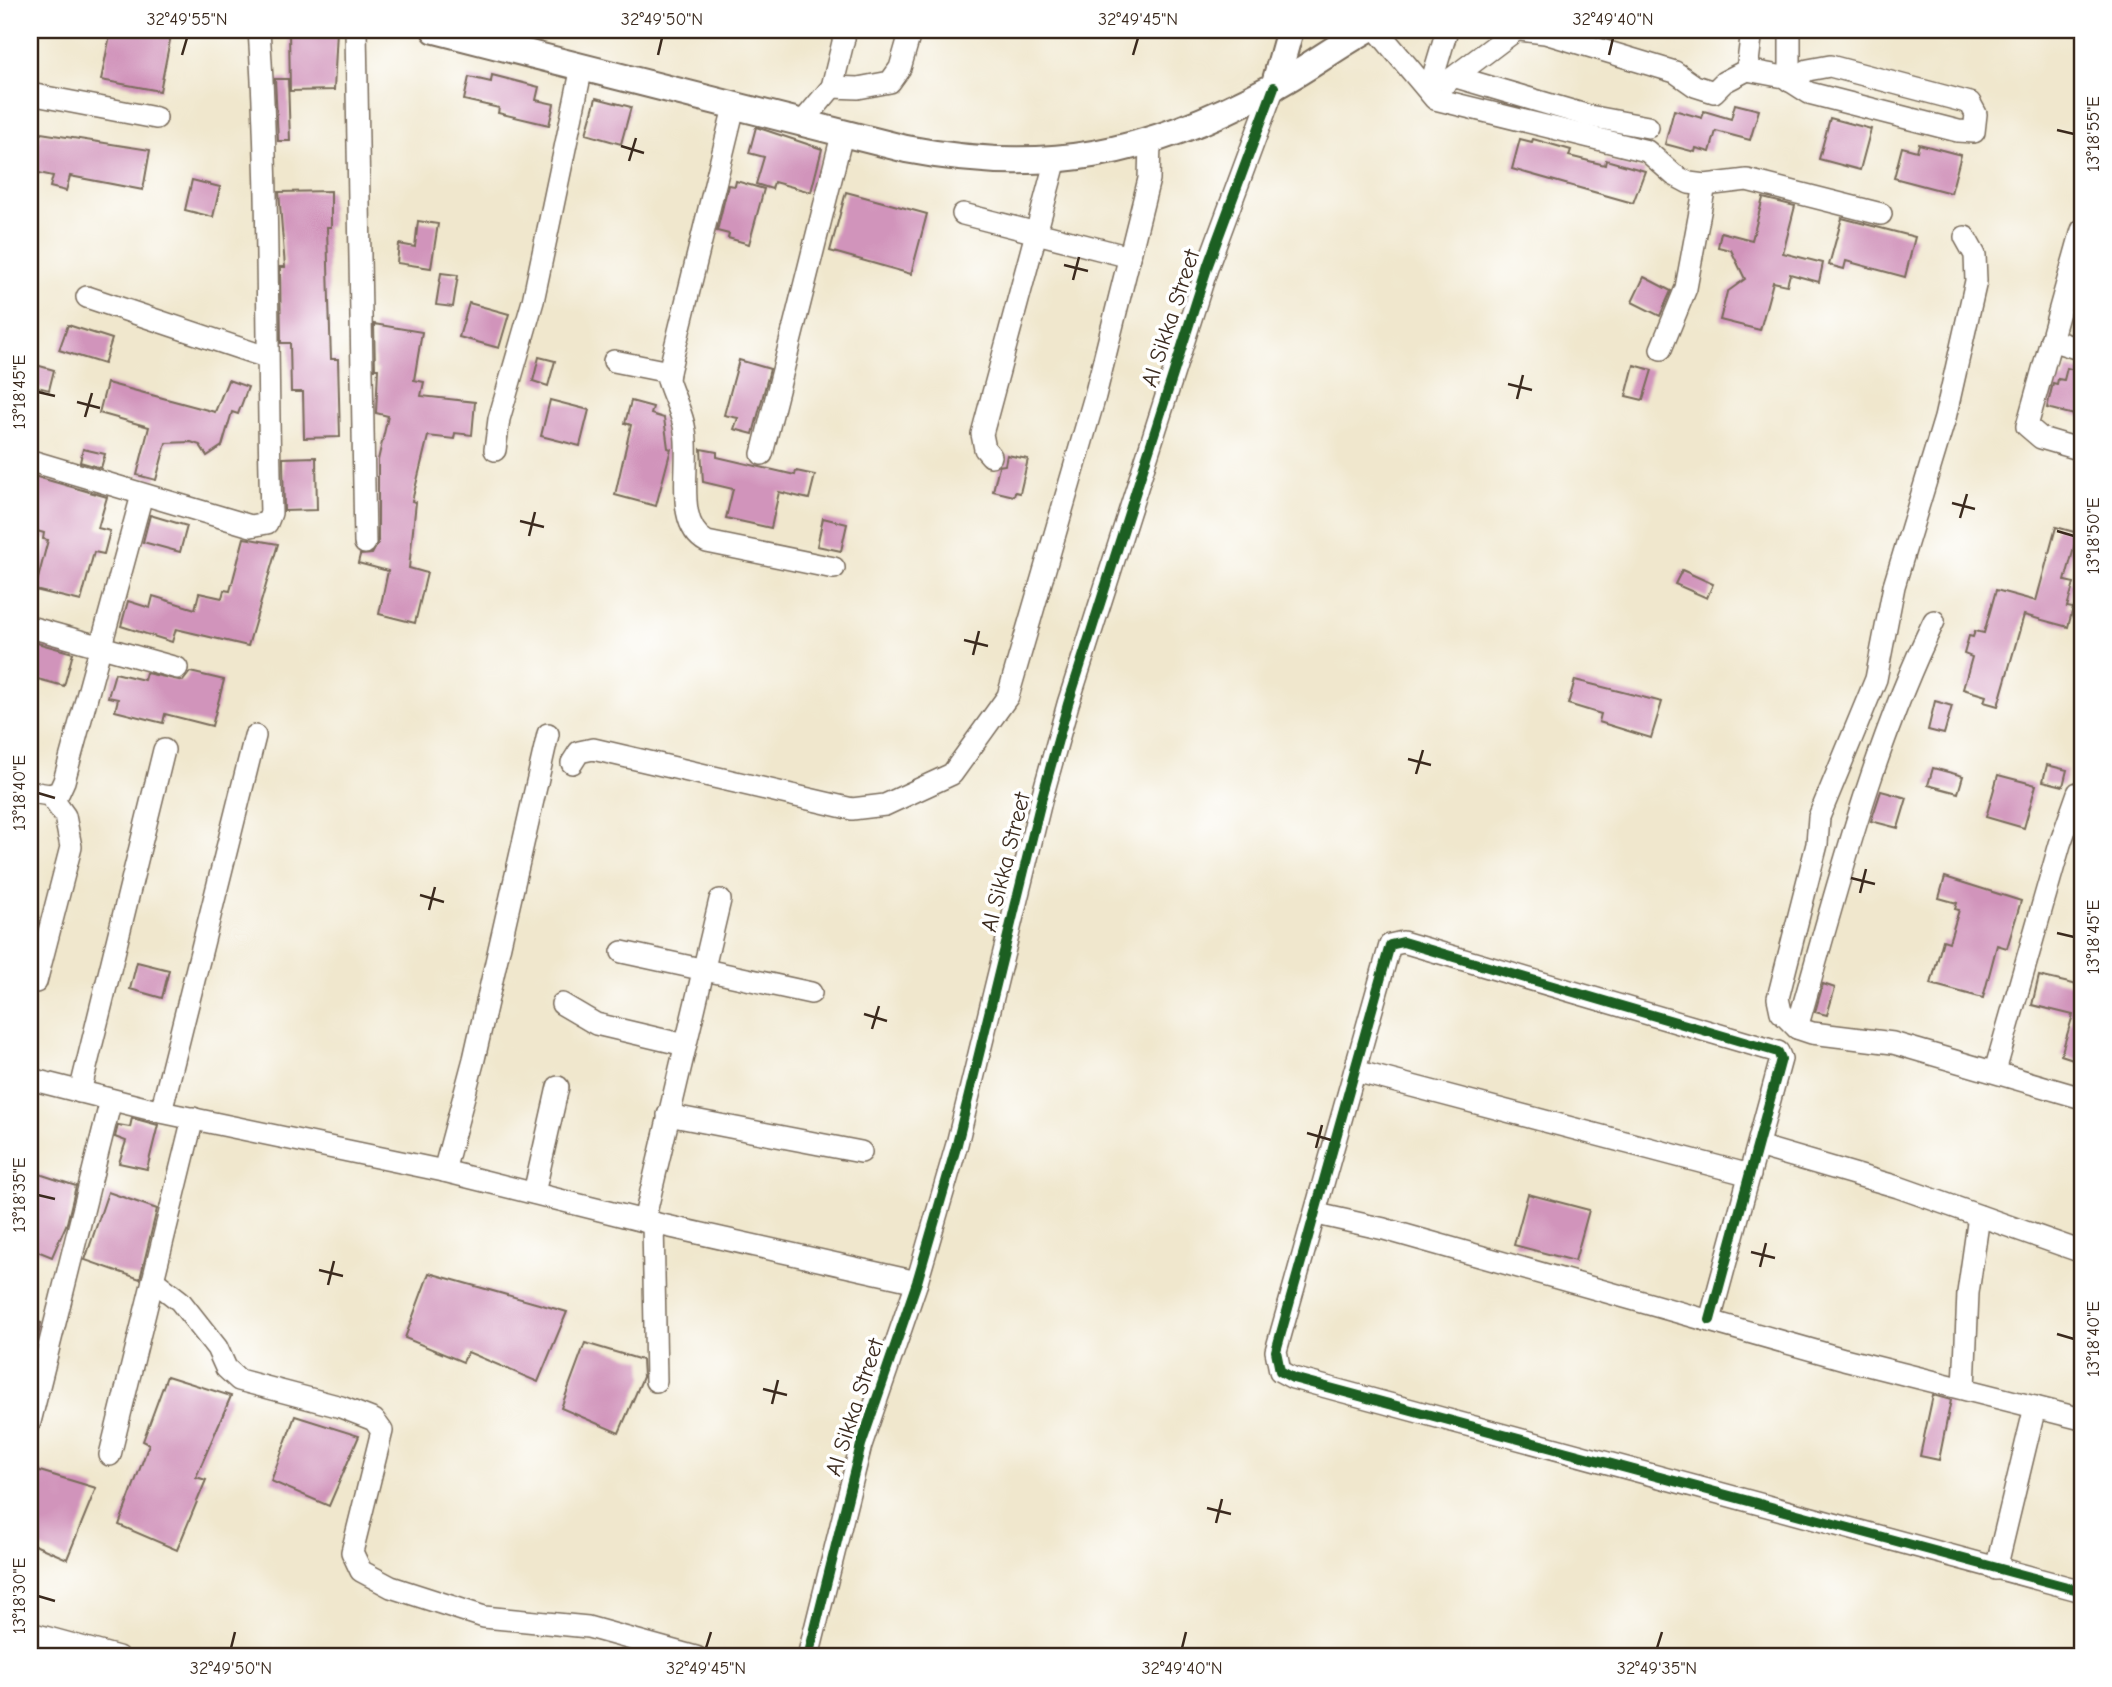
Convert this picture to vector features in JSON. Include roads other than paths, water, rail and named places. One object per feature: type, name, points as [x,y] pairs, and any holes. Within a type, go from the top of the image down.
[{"type":"main road","points":[[435,30],[482,36],[582,67],[842,135],[966,158],[1056,159],[1087,156],[1150,143],[1207,121],[1274,87],[1366,30]]},
{"type":"main road","points":[[1274,87],[1290,30]]},
{"type":"street","points":[[35,462],[251,526],[267,523],[271,513],[266,357],[265,123],[259,30]]},
{"type":"street","points":[[356,30],[365,542]]},
{"type":"street","points":[[801,124],[832,87],[846,30]]},
{"type":"street","points":[[832,87],[858,88],[890,82],[900,68],[911,30]]},
{"type":"street","points":[[1377,30],[1435,99],[1647,151],[1674,175],[1705,185],[1747,180],[1881,214]]},
{"type":"street","points":[[1429,90],[1447,30]]},
{"type":"street","points":[[1429,90],[1456,78],[1518,30],[1545,33],[1675,72],[1695,86],[1714,92],[1724,82],[1747,70],[1790,81],[1809,93],[1958,131],[1974,132],[1976,114],[1969,103],[1830,66],[1808,70],[1790,81]]},
{"type":"street","points":[[1747,70],[1752,30]]},
{"type":"street","points":[[1790,30],[1790,81]]},
{"type":"street","points":[[495,450],[499,419],[533,301],[582,67]]},
{"type":"street","points":[[1456,78],[1589,116],[1648,127]]},
{"type":"street","name":"Al Sikka Street","points":[[808,1657],[862,1445],[917,1282],[957,1144],[1038,813],[1068,704],[1208,265],[1274,87]]},
{"type":"street","points":[[1911,118],[1929,92]]},
{"type":"street","points":[[30,94],[156,118]]},
{"type":"street","points":[[734,107],[668,380],[685,431],[687,520],[696,536],[707,542],[834,568]]},
{"type":"street","points":[[762,454],[842,135]]},
{"type":"street","points":[[572,763],[579,752],[593,749],[859,810],[885,804],[951,774],[1008,696],[1095,396],[1149,179],[1150,143]]},
{"type":"street","points":[[991,456],[985,450],[982,434],[1056,159]]},
{"type":"street","points":[[1661,349],[1686,289],[1705,185]]},
{"type":"street","points":[[963,214],[1130,257]]},
{"type":"street","points":[[2082,230],[2027,426],[2041,438],[2082,450]]},
{"type":"street","points":[[1965,237],[1975,255],[1976,281],[1945,418],[1894,586],[1887,618],[1884,653],[1819,817],[1817,844],[1778,998],[1781,1012],[1797,1028],[1893,1043],[2082,1098]]},
{"type":"street","points":[[87,297],[266,357]]},
{"type":"street","points":[[2051,340],[2082,350]]},
{"type":"street","points":[[614,361],[669,372]]},
{"type":"street","points":[[40,794],[59,792],[64,781],[98,647],[142,495]]},
{"type":"street","points":[[1797,1028],[1847,854],[1893,711],[1934,621]]},
{"type":"street","points":[[30,627],[177,668]]},
{"type":"street","points":[[1866,702],[1893,711]]},
{"type":"street","points":[[444,1171],[474,1059],[548,734]]},
{"type":"street","points":[[161,1111],[255,736]]},
{"type":"street","points":[[80,1092],[164,750]]},
{"type":"street","points":[[1995,1071],[2060,844],[2078,793],[2082,793]]},
{"type":"street","points":[[36,982],[71,847],[65,816],[40,794]]},
{"type":"street","points":[[1817,844],[1847,854]]},
{"type":"street","points":[[656,1381],[648,1222],[668,1115],[720,901]]},
{"type":"street","points":[[1710,1320],[1781,1059],[1774,1049],[1403,942],[1387,948],[1317,1214],[1276,1351],[1280,1371],[1293,1378],[2082,1591]]},
{"type":"street","points":[[622,952],[811,993]]},
{"type":"street","points":[[562,1004],[596,1024],[685,1045]]},
{"type":"street","points":[[1355,1072],[1750,1175]]},
{"type":"street","points":[[30,1079],[111,1100],[444,1171],[648,1222],[917,1282]]},
{"type":"street","points":[[534,1193],[558,1087]]},
{"type":"street","points":[[30,1422],[111,1100]]},
{"type":"street","points":[[668,1115],[861,1153]]},
{"type":"street","points":[[110,1455],[193,1118]]},
{"type":"street","points":[[1758,1146],[1898,1187],[2082,1252]]},
{"type":"street","points":[[1317,1214],[1384,1229],[1844,1359],[2082,1419]]},
{"type":"street","points":[[1964,1388],[1968,1293],[1979,1216]]},
{"type":"street","points":[[153,1280],[180,1301],[217,1348],[226,1368],[239,1380],[341,1406],[374,1420],[382,1431],[352,1552],[361,1571],[391,1587],[484,1617],[588,1627],[696,1657]]},
{"type":"street","points":[[1996,1569],[2035,1406]]},
{"type":"street","points":[[30,1633],[118,1657]]}]
